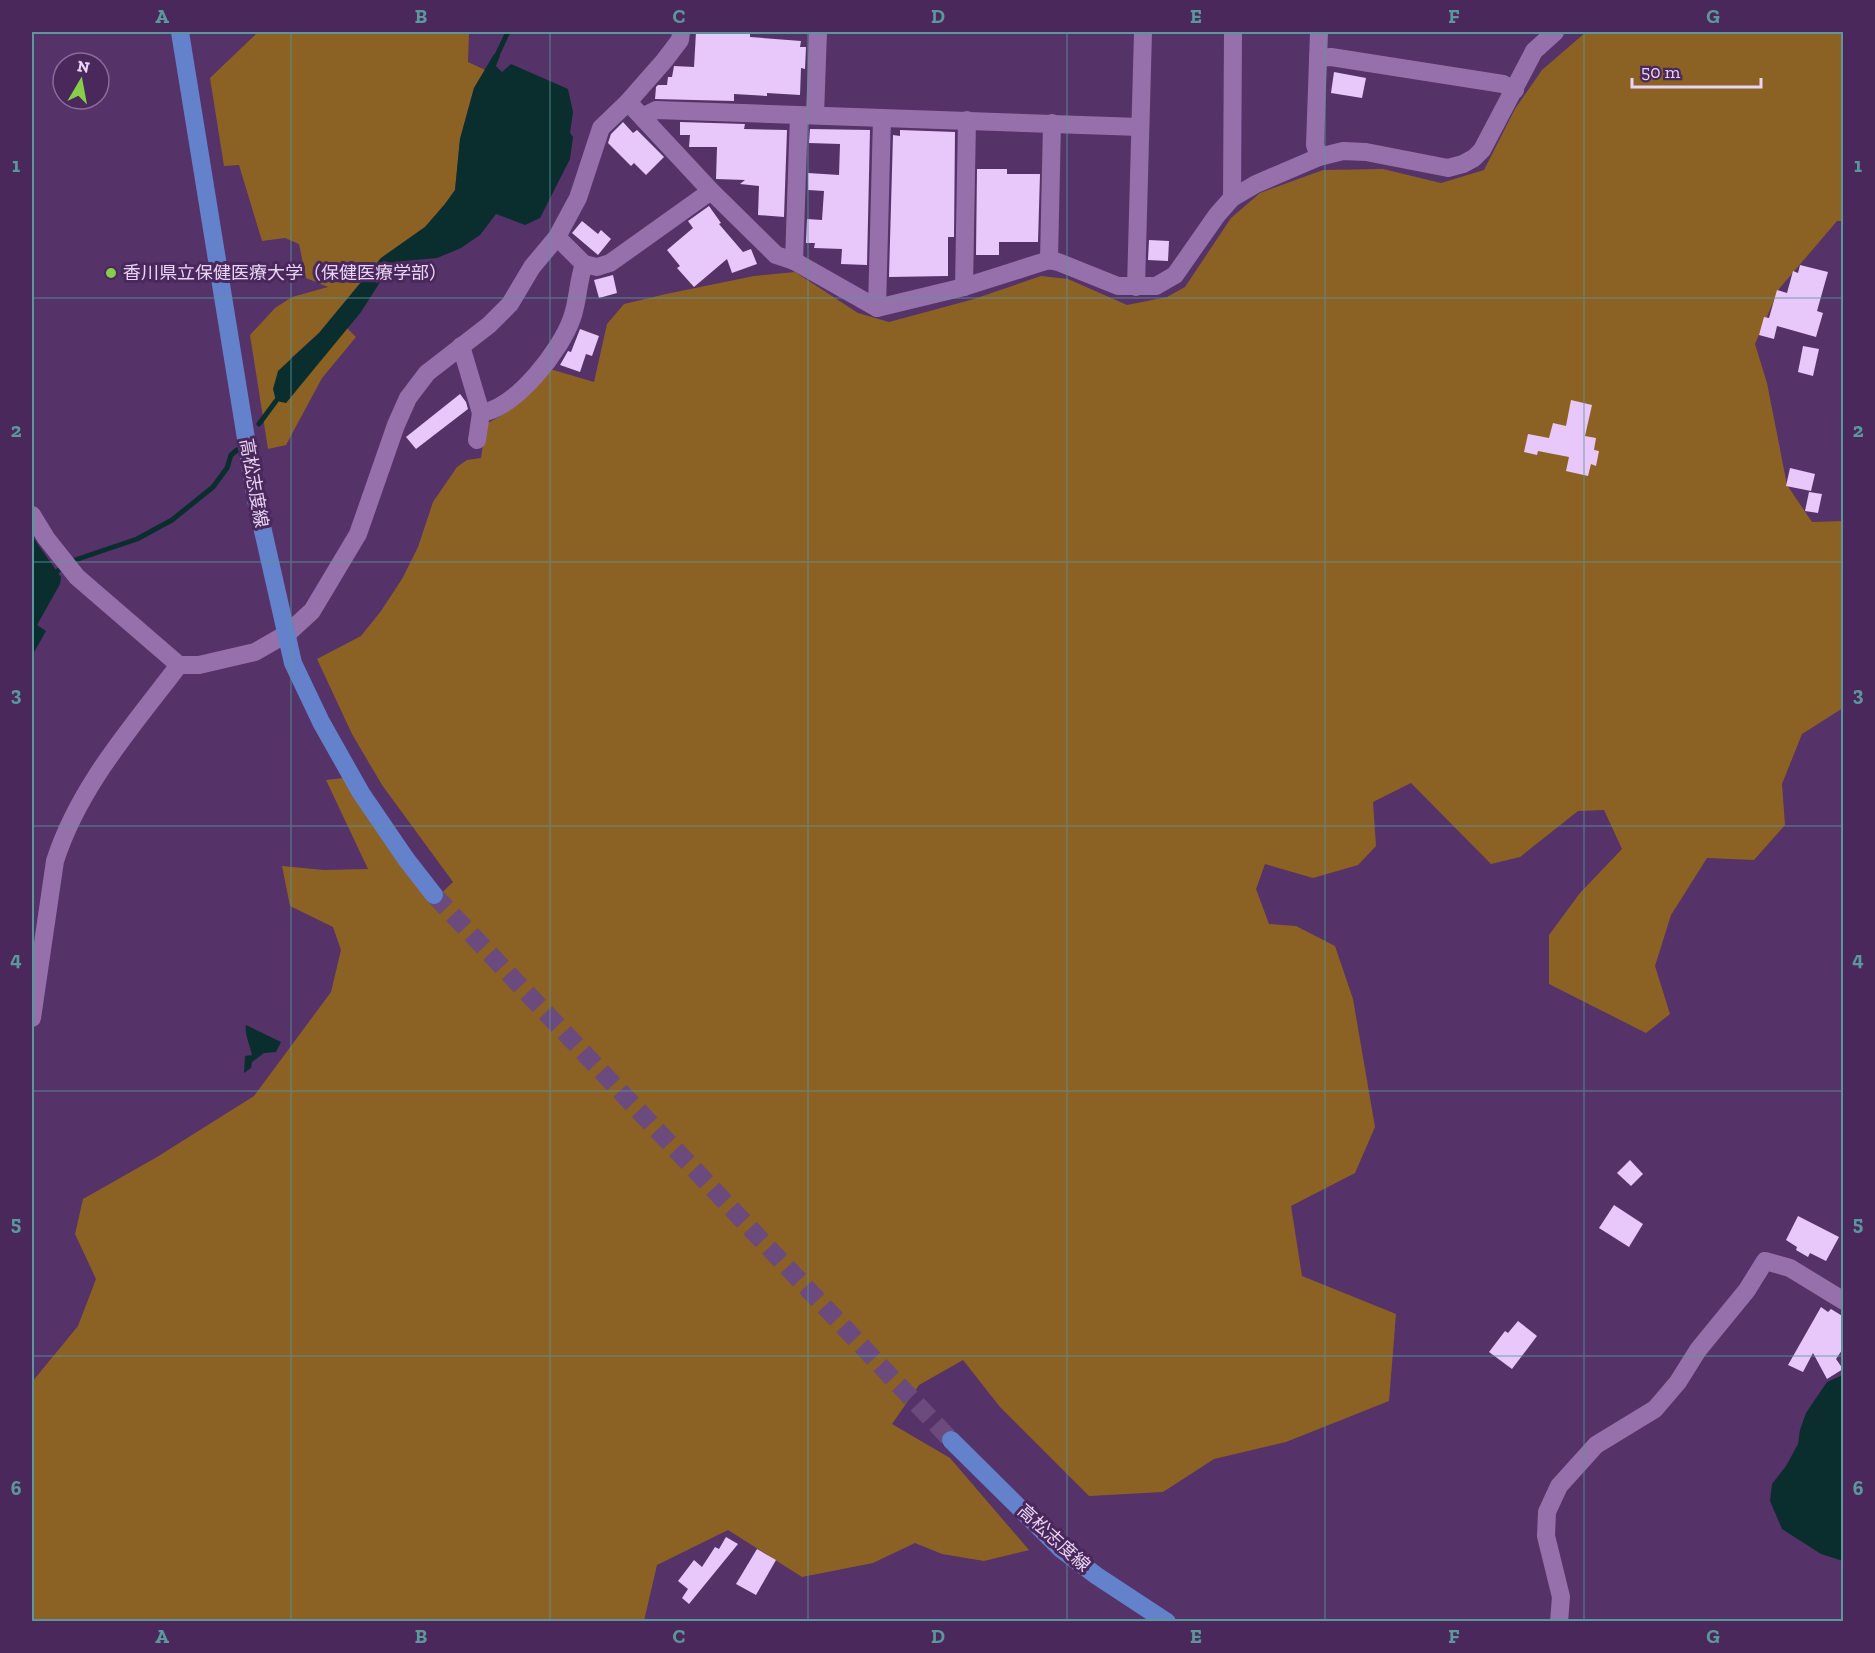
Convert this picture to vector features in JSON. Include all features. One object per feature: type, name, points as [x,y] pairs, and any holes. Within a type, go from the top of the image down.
[{"type":"main road","name":"高松志度線","points":[[180,32],[256,500],[293,663],[321,722],[355,783],[406,859],[434,895]]},
{"type":"main road","name":"高松志度線","points":[[951,1440],[1061,1549],[1097,1576],[1167,1622]]},
{"type":"street","points":[[32,515],[46,538],[77,577],[179,665],[199,665],[255,652],[288,633],[312,611],[358,534],[396,425],[408,398],[427,373],[489,325],[510,304],[532,267],[558,237],[578,198],[601,128],[628,102],[664,61],[680,40],[681,32]]},
{"type":"street","points":[[794,261],[807,115],[818,32]]},
{"type":"street","points":[[1136,287],[1143,32],[1138,32]]},
{"type":"street","points":[[1232,198],[1233,32]]},
{"type":"street","points":[[1318,157],[1315,146],[1319,32]]},
{"type":"street","points":[[628,102],[711,191],[777,255],[794,261],[876,308],[964,287],[1049,260],[1118,286],[1156,286],[1175,275],[1217,215],[1232,198],[1256,184],[1318,157],[1343,151],[1366,152],[1448,168],[1463,164],[1482,150],[1534,51],[1555,32]]},
{"type":"street","points":[[1318,58],[1331,57],[1503,84],[1515,90]]},
{"type":"street","points":[[642,117],[656,110],[1140,126]]},
{"type":"street","points":[[876,308],[882,118]]},
{"type":"street","points":[[964,287],[967,120]]},
{"type":"street","points":[[1049,260],[1052,123]]},
{"type":"street","points":[[558,237],[584,264],[597,267],[610,263],[711,191]]},
{"type":"street","points":[[481,413],[488,412],[516,396],[567,333],[584,264]]},
{"type":"street","points":[[461,346],[481,413],[477,440]]},
{"type":"street","points":[[32,1018],[55,861],[62,839],[96,773],[179,665]]},
{"type":"street","points":[[1559,1622],[1562,1597],[1546,1536],[1547,1512],[1559,1486],[1596,1445],[1656,1408],[1678,1382],[1698,1350],[1747,1290],[1765,1261],[1790,1268],[1844,1301]]},
{"type":"shaded area","points":[[258,32],[469,32],[468,62],[485,70],[474,88],[460,139],[455,190],[425,227],[381,258],[319,333],[290,359],[286,403],[346,327],[356,337],[322,378],[286,445],[268,449],[250,335],[275,308],[292,297],[328,287],[306,278],[299,244],[285,238],[262,241],[239,165],[224,166],[210,78]]},
{"type":"shaded area","points":[[1586,32],[1843,32],[1843,221],[1837,221],[1779,289],[1755,344],[1767,383],[1787,485],[1812,522],[1843,521],[1843,708],[1802,734],[1782,784],[1785,825],[1754,860],[1707,858],[1671,915],[1655,966],[1670,1014],[1646,1033],[1549,984],[1549,935],[1580,893],[1622,849],[1604,810],[1578,811],[1520,857],[1491,864],[1411,783],[1373,802],[1376,846],[1358,865],[1313,878],[1265,864],[1256,889],[1269,924],[1296,926],[1335,946],[1353,999],[1375,1127],[1355,1173],[1291,1206],[1302,1276],[1396,1314],[1389,1401],[1286,1442],[1214,1459],[1163,1492],[1089,1496],[1000,1407],[963,1360],[919,1385],[892,1424],[950,1458],[1029,1550],[984,1561],[942,1554],[915,1543],[873,1563],[802,1577],[728,1530],[657,1565],[644,1621],[32,1622],[32,1382],[78,1326],[96,1279],[75,1234],[83,1199],[157,1157],[254,1096],[331,992],[341,950],[333,927],[290,906],[282,866],[324,870],[368,869],[326,780],[344,778],[432,902],[453,882],[382,785],[352,734],[317,659],[361,636],[381,611],[402,579],[418,547],[433,502],[457,467],[467,460],[481,458],[486,424],[522,401],[550,369],[594,382],[607,324],[624,304],[754,276],[795,272],[858,313],[889,322],[974,299],[1041,276],[1068,279],[1127,305],[1167,297],[1185,287],[1231,218],[1260,193],[1323,170],[1383,169],[1441,183],[1484,170],[1515,109],[1542,70]]},
{"type":"shaded area","points":[[494,54],[500,56],[496,66],[502,72],[511,64],[568,89],[573,112],[570,159],[540,218],[525,225],[496,214],[480,235],[461,248],[437,258],[404,261],[389,268],[361,312],[286,403],[276,401],[273,389],[278,371],[319,333],[381,258],[425,227],[455,190],[460,139],[474,88]]},
{"type":"shaded area","points":[[32,536],[61,577],[60,584],[37,625],[46,631],[32,656]]},
{"type":"shaded area","points":[[246,1025],[281,1042],[276,1052],[264,1053],[252,1062],[251,1068],[244,1073],[245,1056],[252,1055],[246,1035]]},
{"type":"shaded area","points":[[1843,1375],[1843,1561],[1821,1554],[1782,1529],[1770,1501],[1772,1484],[1786,1466],[1798,1444],[1806,1413],[1827,1382]]},
{"type":"building","points":[[696,32],[750,33],[750,37],[801,41],[800,47],[806,47],[805,69],[801,68],[800,95],[734,94],[734,101],[655,99],[656,87],[667,85],[668,77],[672,77],[674,66],[694,67]]},
{"type":"building","points":[[1334,72],[1366,78],[1362,98],[1331,93]]},
{"type":"building","points":[[623,122],[633,133],[637,130],[664,157],[646,175],[634,163],[631,166],[608,143],[611,134]]},
{"type":"building","points":[[680,122],[745,124],[744,129],[787,130],[784,217],[758,215],[759,186],[740,184],[745,180],[716,179],[717,147],[689,147],[690,135],[680,135]]},
{"type":"building","points":[[810,129],[870,130],[867,265],[841,264],[842,249],[814,248],[815,243],[806,243],[807,219],[822,220],[824,191],[808,190],[808,173],[839,175],[840,144],[809,143]]},
{"type":"building","points":[[900,130],[955,132],[954,237],[948,237],[948,276],[889,277],[893,135],[900,136]]},
{"type":"building","points":[[977,169],[1007,169],[1007,174],[1040,174],[1038,242],[999,242],[999,255],[976,255]]},
{"type":"building","points":[[709,206],[721,223],[719,224],[743,252],[751,249],[757,264],[732,273],[727,259],[694,287],[677,268],[680,266],[667,250],[693,228],[688,221]]},
{"type":"building","points":[[582,221],[598,234],[601,230],[611,239],[598,255],[572,233]]},
{"type":"building","points":[[1149,240],[1169,241],[1168,261],[1148,260]]},
{"type":"building","points":[[1800,265],[1828,272],[1817,311],[1823,313],[1816,337],[1777,326],[1774,339],[1759,335],[1764,317],[1769,318],[1777,290],[1787,293],[1793,271],[1798,273]]},
{"type":"building","points":[[613,275],[617,293],[599,298],[594,280]]},
{"type":"building","points":[[580,329],[599,336],[592,356],[586,354],[580,372],[560,365],[568,351],[571,352]]},
{"type":"building","points":[[1803,346],[1819,349],[1813,376],[1798,372]]},
{"type":"building","points":[[460,394],[468,409],[416,449],[406,437]]},
{"type":"building","points":[[1571,400],[1592,405],[1585,436],[1596,438],[1594,450],[1599,451],[1596,466],[1591,464],[1588,476],[1566,471],[1569,457],[1538,451],[1537,455],[1524,452],[1528,434],[1549,438],[1553,423],[1566,426]]},
{"type":"building","points":[[1790,468],[1815,474],[1811,491],[1786,486]]},
{"type":"building","points":[[1809,492],[1822,494],[1818,513],[1805,511]]},
{"type":"building","points":[[1630,1160],[1643,1174],[1631,1186],[1617,1173]]},
{"type":"building","points":[[1614,1205],[1643,1224],[1629,1247],[1599,1228]]},
{"type":"building","points":[[1798,1216],[1839,1237],[1826,1261],[1810,1253],[1808,1257],[1786,1240]]},
{"type":"building","points":[[1821,1307],[1828,1312],[1831,1309],[1844,1317],[1844,1347],[1836,1359],[1843,1369],[1827,1379],[1813,1353],[1803,1372],[1788,1365]]},
{"type":"building","points":[[1518,1321],[1537,1336],[1512,1369],[1489,1352],[1505,1331],[1508,1333]]},
{"type":"building","points":[[726,1537],[738,1544],[689,1604],[682,1598],[688,1589],[678,1581],[694,1560],[702,1567],[715,1547],[719,1549]]},
{"type":"building","points":[[757,1549],[776,1560],[756,1595],[736,1584]]},
{"type":"waterway","points":[[497,55],[508,32]]},
{"type":"waterway","points":[[259,424],[276,401]]},
{"type":"waterway","points":[[56,572],[72,561],[137,539],[172,520],[213,487],[227,468],[231,455],[237,450]]},
{"type":"tunnel","points":[[434,895],[951,1440]]},
{"type":"place","name":"香川県立保健医療大学（保健医療学部）","points":[[111,273]]}]
